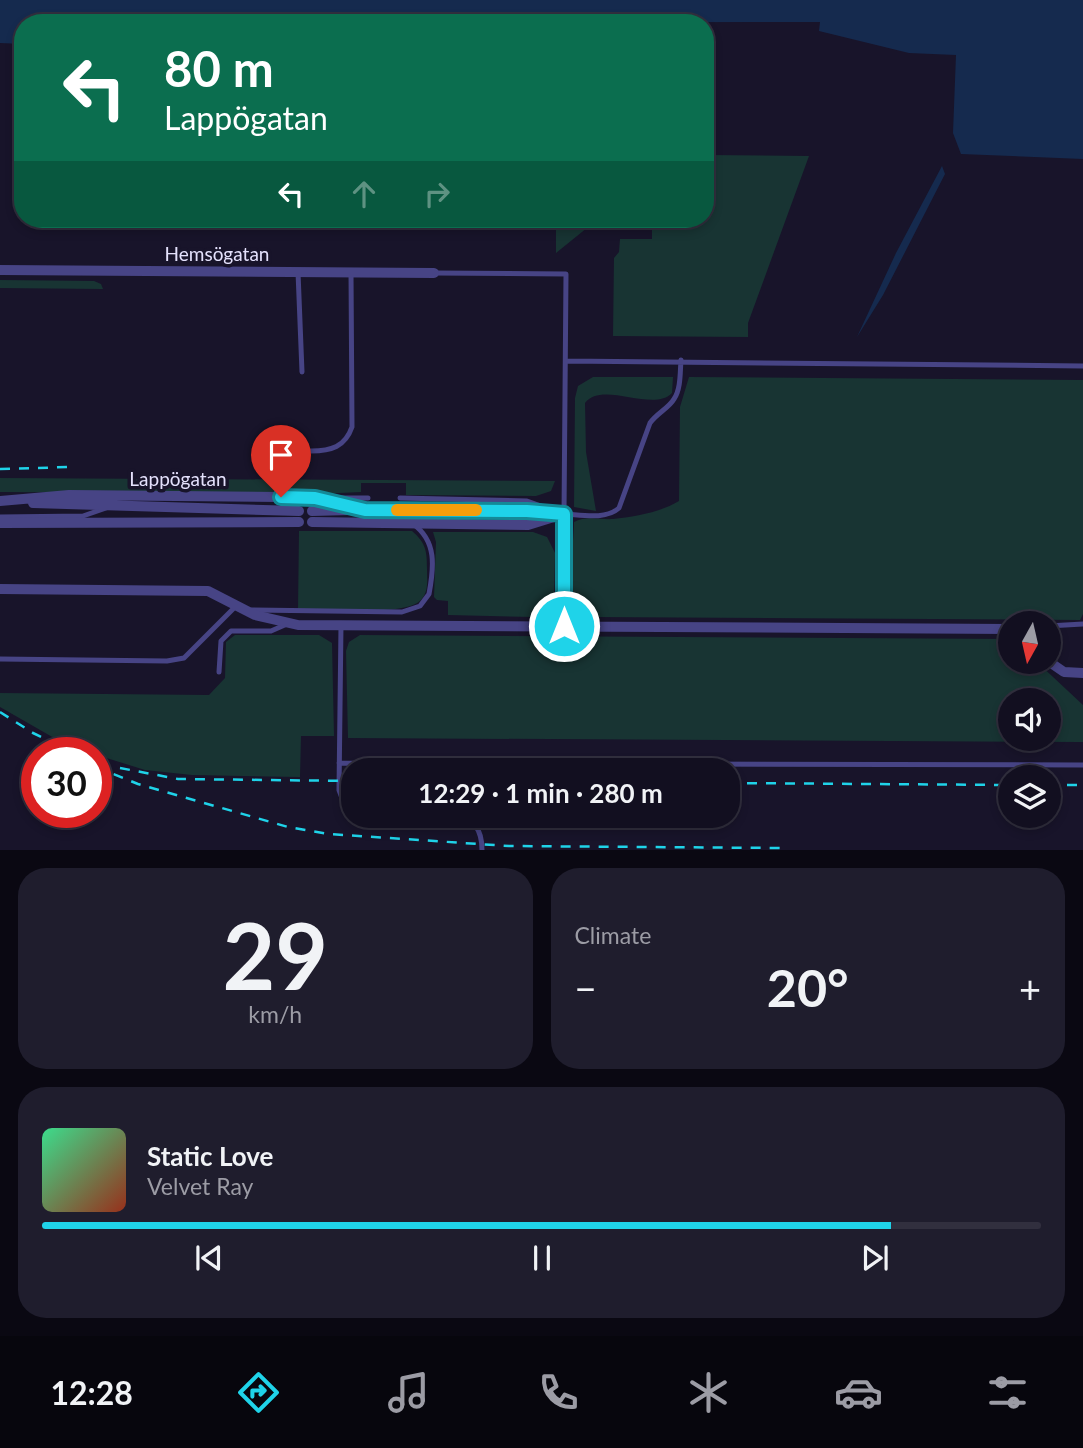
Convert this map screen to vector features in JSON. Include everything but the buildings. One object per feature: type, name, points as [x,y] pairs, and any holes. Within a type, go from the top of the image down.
[{"type":"street","name":"Hemsögatan","points":[[0,270],[434,273]]},
{"type":"street","name":"Lappögatan","points":[[0,501],[69,495],[315,498],[365,510],[527,511],[564,514]]},
{"type":"street","points":[[0,501],[299,511]]},
{"type":"street","points":[[312,511],[365,510]]},
{"type":"street","points":[[312,522],[528,525],[564,514],[564,626]]},
{"type":"street","points":[[0,523],[299,522]]},
{"type":"street","points":[[0,590],[208,591],[287,624],[998,629]]},
{"type":"street","points":[[1061,670],[1083,673]]},
{"type":"lane","points":[[298,272],[302,372]]},
{"type":"lane","points":[[311,451],[326,451],[342,444],[352,427],[351,272]]},
{"type":"lane","points":[[434,273],[566,274],[564,514]]},
{"type":"lane","points":[[566,361],[681,360],[1083,366]]},
{"type":"lane","points":[[400,498],[527,501],[564,514],[614,513],[619,508],[650,423],[656,414],[673,402],[678,392],[681,360]]},
{"type":"lane","points":[[315,498],[368,498]]},
{"type":"lane","points":[[0,517],[83,516],[116,506]]},
{"type":"lane","points":[[0,659],[167,661],[184,658],[241,607],[402,612],[415,609],[429,594],[431,551],[427,536],[413,524]]},
{"type":"lane","points":[[219,672],[221,641],[231,631],[271,631],[287,624]]},
{"type":"lane","points":[[1061,625],[1083,624]]},
{"type":"lane","points":[[341,625],[341,788]]},
{"type":"lane","points":[[339,763],[1083,765]]},
{"type":"lane","points":[[477,828],[482,839],[482,849]]},
{"type":"green space","points":[[714,155],[809,156],[748,323],[748,337],[613,336],[614,258],[619,252],[620,239],[652,239],[652,228],[714,228]]},
{"type":"green space","points":[[556,228],[587,228],[556,253]]},
{"type":"green space","points":[[0,280],[94,281],[101,284],[103,289],[0,288]]},
{"type":"green space","points":[[593,377],[673,377],[672,393],[664,398],[653,400],[603,395],[593,397],[585,403],[586,452],[596,511],[574,507],[575,398],[578,386]]},
{"type":"green space","points":[[689,377],[1083,380],[1083,614],[1080,620],[1061,620],[1061,611],[998,611],[998,619],[592,617],[582,611],[573,589],[571,576],[574,522],[638,515],[679,501],[680,407]]},
{"type":"green space","points":[[0,478],[555,481],[551,491],[536,496],[406,495],[406,483],[361,483],[361,492],[318,494],[0,492]]},
{"type":"green space","points":[[299,531],[412,531],[420,539],[426,552],[427,585],[424,597],[399,609],[298,609]]},
{"type":"green space","points":[[433,532],[533,532],[547,537],[555,553],[554,600],[547,611],[535,617],[448,615],[448,601],[434,597],[436,542]]},
{"type":"green space","points":[[235,635],[319,635],[332,643],[334,736],[301,736],[300,777],[192,775],[145,770],[112,760],[112,737],[52,737],[0,707],[0,693],[209,695],[225,678],[226,642]]},
{"type":"green space","points":[[360,635],[998,639],[998,674],[1050,674],[1083,705],[1083,742],[1061,742],[1061,688],[998,688],[998,742],[348,738],[346,651],[349,642]]},
{"type":"water","points":[[0,0],[1083,0],[1083,159],[961,154],[953,133],[956,55],[909,53],[819,31],[820,22],[714,22],[714,14],[14,14],[14,44],[0,43]]},
{"type":"water","points":[[942,166],[945,174],[883,295],[857,337],[896,253]]},
{"type":"railway","points":[[0,469],[70,467]]},
{"type":"railway","points":[[0,712],[41,737]]},
{"type":"railway","points":[[120,768],[178,779],[341,781]]},
{"type":"railway","points":[[112,773],[138,784],[288,827],[328,834],[509,846],[781,848]]},
{"type":"railway","points":[[740,783],[998,785]]},
{"type":"railway","points":[[1061,785],[1083,785]]},
{"type":"slow traffic","points":[[397,510],[476,510]]},
{"type":"route","points":[[281,497],[315,498],[365,510],[527,511],[564,514],[564,626]]}]
